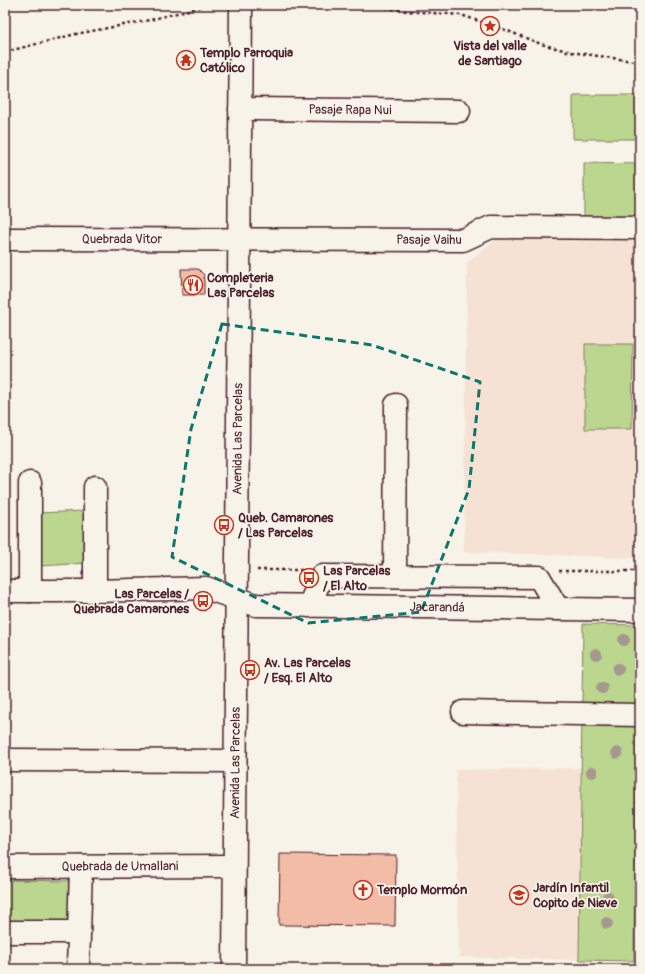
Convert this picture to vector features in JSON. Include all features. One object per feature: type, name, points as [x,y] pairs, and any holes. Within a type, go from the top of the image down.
[{"type":"street","name":"Avenida Las Parcelas","points":[[234,969],[241,5]]},
{"type":"street","name":"Pasaje Rapa Nui","points":[[240,109],[459,111]]},
{"type":"street","name":"Pasaje Vaihu","points":[[239,240],[463,240],[491,227],[640,228]]},
{"type":"street","name":"Quebrada Vitor","points":[[5,239],[239,240]]},
{"type":"street","points":[[395,576],[396,405]]},
{"type":"street","points":[[30,484],[30,590]]},
{"type":"street","points":[[95,487],[95,590]]},
{"type":"street","points":[[309,606],[322,576],[539,577],[558,609]]},
{"type":"street","name":"Jacarandá","points":[[5,591],[206,588],[256,605],[640,610]]},
{"type":"street","points":[[463,712],[640,715]]},
{"type":"street","points":[[5,760],[235,761]]},
{"type":"street","name":"Quebrada de Umallani","points":[[5,867],[234,866]]},
{"type":"street","points":[[78,969],[81,867]]},
{"type":"street","points":[[5,932],[79,932]]},
{"type":"path","points":[[5,52],[76,34],[150,20],[208,5]]},
{"type":"path","points":[[368,5],[406,12],[461,15],[508,30],[541,44],[572,52],[640,62]]},
{"type":"highlighted area","points":[[222,324],[372,345],[480,382],[469,489],[421,612],[308,623],[172,557],[191,429]]},
{"type":"shaded area","points":[[496,239],[629,239],[638,244],[635,558],[464,552],[467,263]]},
{"type":"shaded area","name":"Jardín Infantil Copito de Nieve","points":[[581,768],[579,960],[459,957],[456,770]]},
{"type":"green space","points":[[573,95],[640,95],[640,139],[573,139]]},
{"type":"green space","points":[[584,163],[640,164],[640,218],[584,218]]},
{"type":"green space","points":[[585,344],[633,344],[632,429],[585,429]]},
{"type":"green space","points":[[85,511],[88,563],[40,566],[37,513]]},
{"type":"green space","points":[[583,624],[638,625],[634,961],[579,960]]},
{"type":"green space","points":[[5,880],[73,881],[73,924],[5,925]]},
{"type":"building","name":"Completeria Las Parcelas","points":[[181,269],[198,269],[204,275],[204,295],[182,295]]},
{"type":"building","points":[[280,854],[396,855],[395,926],[279,925]]},
{"type":"place","name":"Vista del valle de Santiago","points":[[490,26]]},
{"type":"place","name":"Templo Parroquia Católico","points":[[186,60]]},
{"type":"place","name":"Completeria Las Parcelas","points":[[193,285]]},
{"type":"place","name":"Queb. Camarones / Las Parcelas","points":[[224,525]]},
{"type":"place","name":"Las Parcelas / El Alto","points":[[309,578]]},
{"type":"place","name":"Las Parcelas / Quebrada Camarones","points":[[203,601]]},
{"type":"place","name":"Av. Las Parcelas / Esq. El Alto","points":[[250,670]]},
{"type":"place","name":"Templo Mormón","points":[[363,890]]},
{"type":"place","name":"Jardín Infantil Copito de Nieve","points":[[519,895]]}]
